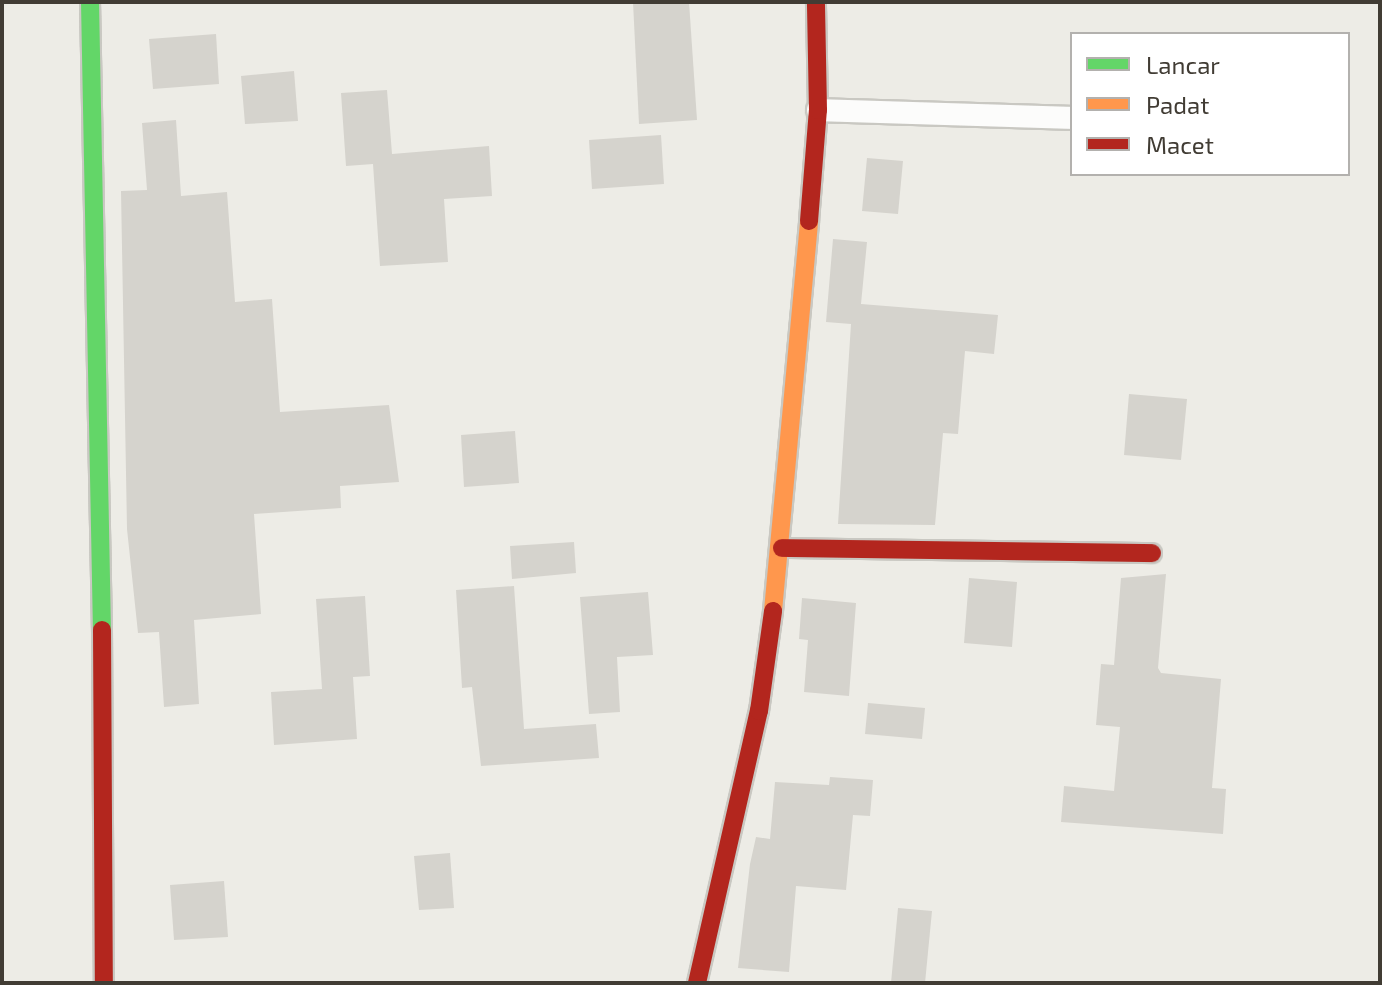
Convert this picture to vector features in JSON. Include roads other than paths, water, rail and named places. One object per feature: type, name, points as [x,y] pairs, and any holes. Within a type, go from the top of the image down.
[{"type":"street","points":[[90,2],[101,361],[104,983]]},
{"type":"street","points":[[697,983],[759,711],[782,548],[818,110],[816,2]]},
{"type":"street","points":[[782,548],[1152,553]]},
{"type":"lane","points":[[818,110],[1070,118]]}]
